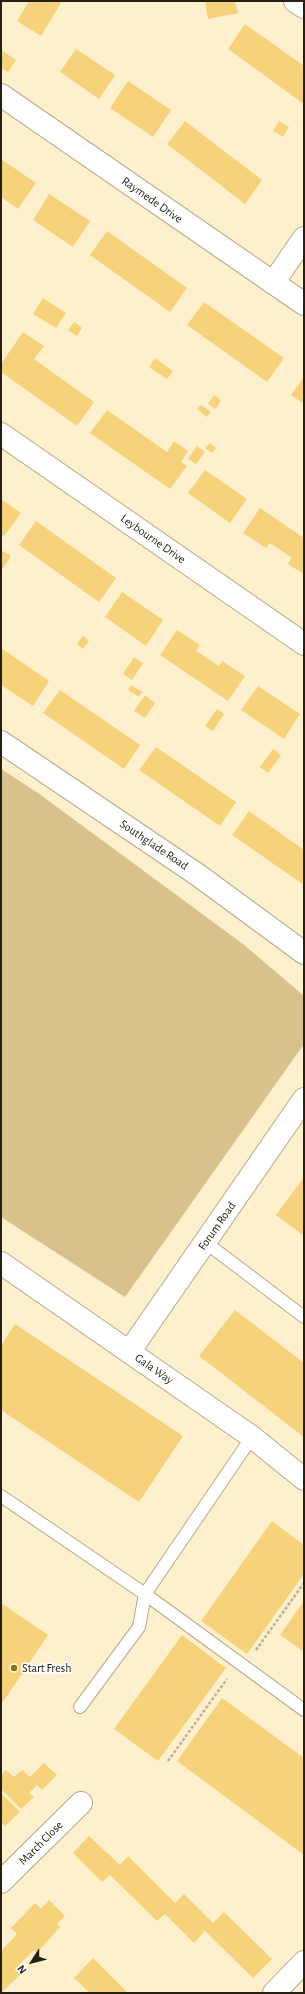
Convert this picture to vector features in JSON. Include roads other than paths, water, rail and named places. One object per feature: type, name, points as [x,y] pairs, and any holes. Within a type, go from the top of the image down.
[{"type":"street","points":[[295,1],[304,8]]},
{"type":"street","name":"Raymede Drive","points":[[1,95],[304,304]]},
{"type":"street","points":[[273,283],[304,238]]},
{"type":"street","name":"Leybourne Drive","points":[[1,434],[304,644]]},
{"type":"street","name":"Southglade Road","points":[[1,742],[198,875],[304,953]]},
{"type":"street","name":"Forum Road","points":[[129,1352],[304,1099]]},
{"type":"street","name":"Gala Way","points":[[1,1264],[252,1437],[304,1478]]},
{"type":"street","name":"March Close","points":[[1,1882],[80,1803]]},
{"type":"street","points":[[274,1993],[304,1962]]},
{"type":"lane","points":[[205,1242],[304,1317]]},
{"type":"lane","points":[[80,1707],[139,1627],[145,1594],[252,1437]]},
{"type":"lane","points":[[1,1496],[145,1594],[304,1710]]},
{"type":"place","name":"Start Fresh","points":[[14,1668]]}]
